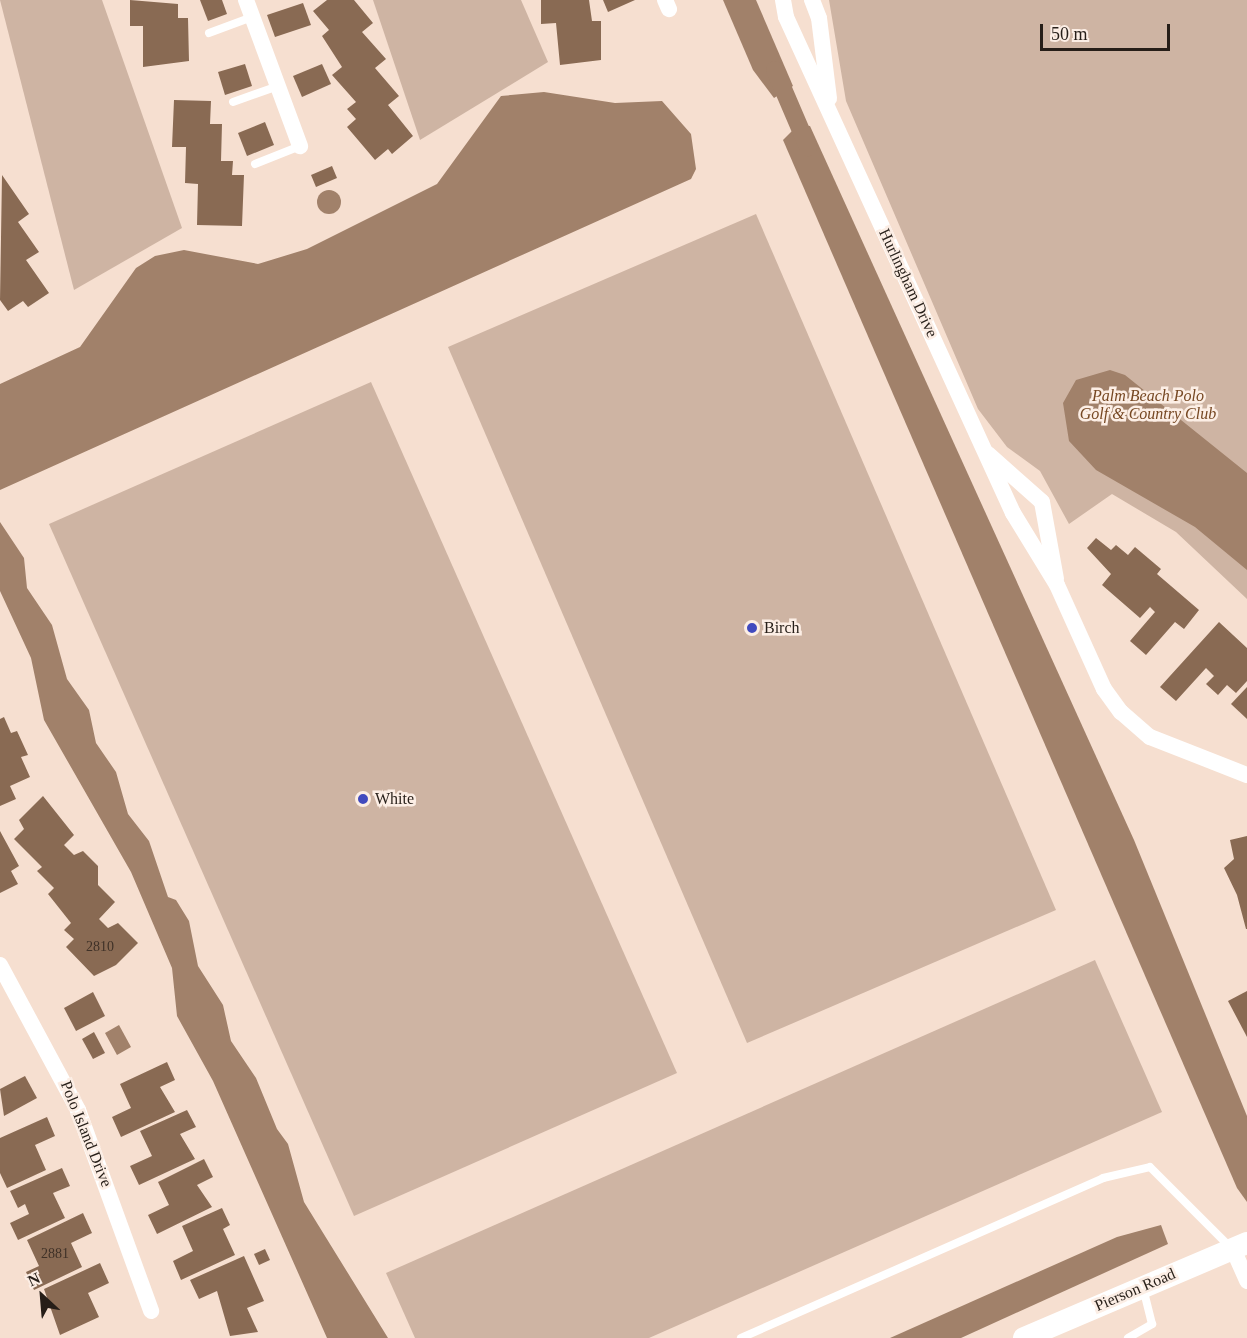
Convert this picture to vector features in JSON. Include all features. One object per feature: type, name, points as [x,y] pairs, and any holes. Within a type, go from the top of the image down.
[{"type":"street","points":[[246,0],[300,146]]},
{"type":"street","name":"Hurlingham Drive","points":[[783,0],[831,114],[1013,513],[1057,585],[1097,675],[1121,712],[1163,744],[1247,775]]},
{"type":"street","name":"Hurlingham Drive","points":[[812,0],[819,18],[831,114]]},
{"type":"street","name":"Hurlingham Drive","points":[[985,451],[1042,502],[1057,585]]},
{"type":"street","name":"Polo Island Drive","points":[[0,965],[78,1110],[151,1311]]},
{"type":"street","points":[[1240,1246],[1247,1281]]},
{"type":"street","name":"Pierson Road","points":[[1024,1338],[1142,1285],[1240,1246]]},
{"type":"lane","points":[[209,33],[252,17]]},
{"type":"lane","points":[[233,102],[278,86]]},
{"type":"lane","points":[[255,164],[300,146]]},
{"type":"lane","points":[[741,1338],[1103,1178],[1150,1167],[1240,1246]]},
{"type":"lane","points":[[1128,1338],[1152,1324],[1142,1285]]},
{"type":"green space","points":[[0,0],[102,0],[182,228],[74,290]]},
{"type":"green space","points":[[373,0],[521,0],[548,62],[420,140]]},
{"type":"green space","name":"Palm Beach Polo Golf & Country Club","points":[[829,0],[1247,0],[1247,599],[1176,532],[1112,494],[1069,524],[1040,471],[1007,447],[978,409],[846,101]]},
{"type":"green space","name":"Birch","points":[[756,214],[1056,910],[747,1043],[448,347]]},
{"type":"green space","name":"White","points":[[371,382],[677,1073],[354,1216],[49,524]]},
{"type":"green space","points":[[1095,960],[1162,1112],[649,1338],[415,1338],[386,1273]]},
{"type":"shaded area","points":[[723,0],[756,0],[793,86],[774,98],[753,70]]},
{"type":"shaded area","points":[[544,92],[615,103],[662,101],[691,134],[696,169],[691,179],[0,490],[0,384],[80,347],[136,268],[155,256],[184,250],[258,264],[307,249],[437,184],[501,96]]},
{"type":"shaded area","points":[[798,125],[810,126],[1134,840],[1247,1116],[1247,1202],[1237,1188],[783,140]]},
{"type":"shaded area","points":[[329,190],[337,194],[341,202],[337,210],[329,214],[321,210],[317,202],[321,194]]},
{"type":"shaded area","points":[[1110,370],[1125,375],[1247,473],[1247,570],[1195,527],[1096,470],[1069,441],[1063,403],[1076,380]]},
{"type":"shaded area","points":[[0,522],[24,558],[27,588],[52,625],[67,679],[89,710],[96,743],[116,772],[128,814],[149,841],[168,897],[176,900],[189,921],[198,966],[223,1005],[231,1041],[256,1078],[277,1129],[288,1144],[304,1202],[388,1338],[327,1338],[213,1081],[177,1016],[172,968],[131,872],[44,720],[31,658],[0,591]]},
{"type":"shaded area","points":[[119,1025],[131,1047],[117,1055],[105,1033]]},
{"type":"shaded area","points":[[1161,1225],[1168,1244],[961,1338],[890,1338],[1117,1237]]},
{"type":"building","points":[[130,0],[178,4],[178,18],[188,18],[189,61],[143,67],[143,26],[130,26]]},
{"type":"building","points":[[200,0],[222,0],[227,14],[208,21]]},
{"type":"building","points":[[327,0],[354,0],[373,23],[362,32],[386,59],[375,68],[399,96],[388,105],[413,136],[392,154],[388,149],[375,160],[347,127],[356,119],[347,109],[356,102],[332,75],[342,67],[322,36],[329,30],[313,11]]},
{"type":"building","points":[[541,0],[589,0],[592,21],[601,21],[601,60],[560,65],[556,23],[541,24]]},
{"type":"building","points":[[603,0],[635,0],[608,12]]},
{"type":"building","points":[[303,3],[311,25],[275,37],[267,15]]},
{"type":"building","points":[[245,64],[252,86],[225,95],[218,72]]},
{"type":"building","points":[[322,64],[331,84],[302,97],[293,76]]},
{"type":"building","points":[[174,100],[211,101],[210,124],[222,124],[221,161],[233,161],[232,175],[244,175],[242,226],[197,225],[198,184],[185,183],[186,147],[172,147]]},
{"type":"building","points":[[265,122],[274,145],[247,156],[238,133]]},
{"type":"building","points":[[332,166],[337,178],[316,187],[311,175]]},
{"type":"building","points":[[2,175],[29,214],[18,222],[39,252],[26,260],[49,293],[28,307],[23,301],[8,311],[0,300]]},
{"type":"building","points":[[1096,538],[1111,550],[1116,545],[1128,555],[1135,547],[1161,569],[1157,574],[1199,610],[1184,629],[1175,622],[1146,655],[1130,641],[1155,612],[1150,607],[1140,618],[1102,585],[1111,574],[1087,548]]},
{"type":"building","points":[[1219,622],[1247,648],[1247,681],[1236,693],[1227,685],[1218,695],[1206,684],[1214,676],[1206,668],[1176,701],[1160,687]]},
{"type":"building","points":[[1247,687],[1247,719],[1231,704]]},
{"type":"building","points":[[4,717],[11,733],[17,731],[28,755],[21,757],[30,777],[10,786],[16,799],[0,806],[0,719]]},
{"type":"building","points":[[43,796],[74,835],[64,845],[74,855],[83,851],[98,866],[98,885],[115,902],[99,919],[108,928],[118,923],[138,943],[116,965],[94,976],[66,947],[74,939],[64,930],[71,923],[48,894],[54,888],[37,871],[42,867],[14,839],[24,829],[19,820]]},
{"type":"building","points":[[0,831],[19,866],[11,871],[18,884],[0,893]]},
{"type":"building","points":[[1247,836],[1246,929],[1237,895],[1224,868],[1234,859],[1230,840]]},
{"type":"building","points":[[1247,991],[1247,1037],[1228,1001]]},
{"type":"building","points":[[93,992],[105,1016],[76,1031],[64,1008]]},
{"type":"building","points":[[94,1032],[105,1053],[93,1059],[82,1039]]},
{"type":"building","points":[[167,1062],[175,1080],[160,1087],[175,1112],[121,1137],[112,1117],[131,1108],[120,1084]]},
{"type":"building","points":[[25,1076],[37,1098],[4,1116],[0,1089]]},
{"type":"building","points":[[187,1110],[196,1127],[180,1134],[195,1159],[139,1185],[130,1166],[152,1156],[140,1131]]},
{"type":"building","points":[[47,1117],[55,1136],[35,1145],[46,1170],[7,1188],[0,1173],[0,1138]]},
{"type":"building","points":[[204,1159],[213,1177],[197,1185],[212,1207],[157,1234],[148,1215],[169,1205],[158,1182]]},
{"type":"building","points":[[62,1168],[70,1186],[53,1193],[65,1218],[18,1240],[10,1223],[29,1214],[25,1204],[18,1208],[10,1191]]},
{"type":"building","points":[[222,1208],[230,1225],[223,1229],[235,1255],[181,1280],[173,1261],[193,1251],[182,1226]]},
{"type":"building","points":[[83,1213],[92,1233],[71,1243],[82,1267],[34,1290],[26,1272],[39,1266],[27,1240]]},
{"type":"building","points":[[265,1249],[270,1260],[259,1265],[254,1254]]},
{"type":"building","points":[[244,1256],[264,1301],[247,1308],[258,1332],[230,1336],[217,1291],[199,1299],[190,1280]]},
{"type":"building","points":[[100,1263],[109,1283],[88,1293],[99,1317],[60,1335],[44,1289]]},
{"type":"waterway","points":[[775,70],[808,147]]},
{"type":"place","name":"Birch","points":[[752,628]]},
{"type":"place","name":"White","points":[[363,799]]}]
